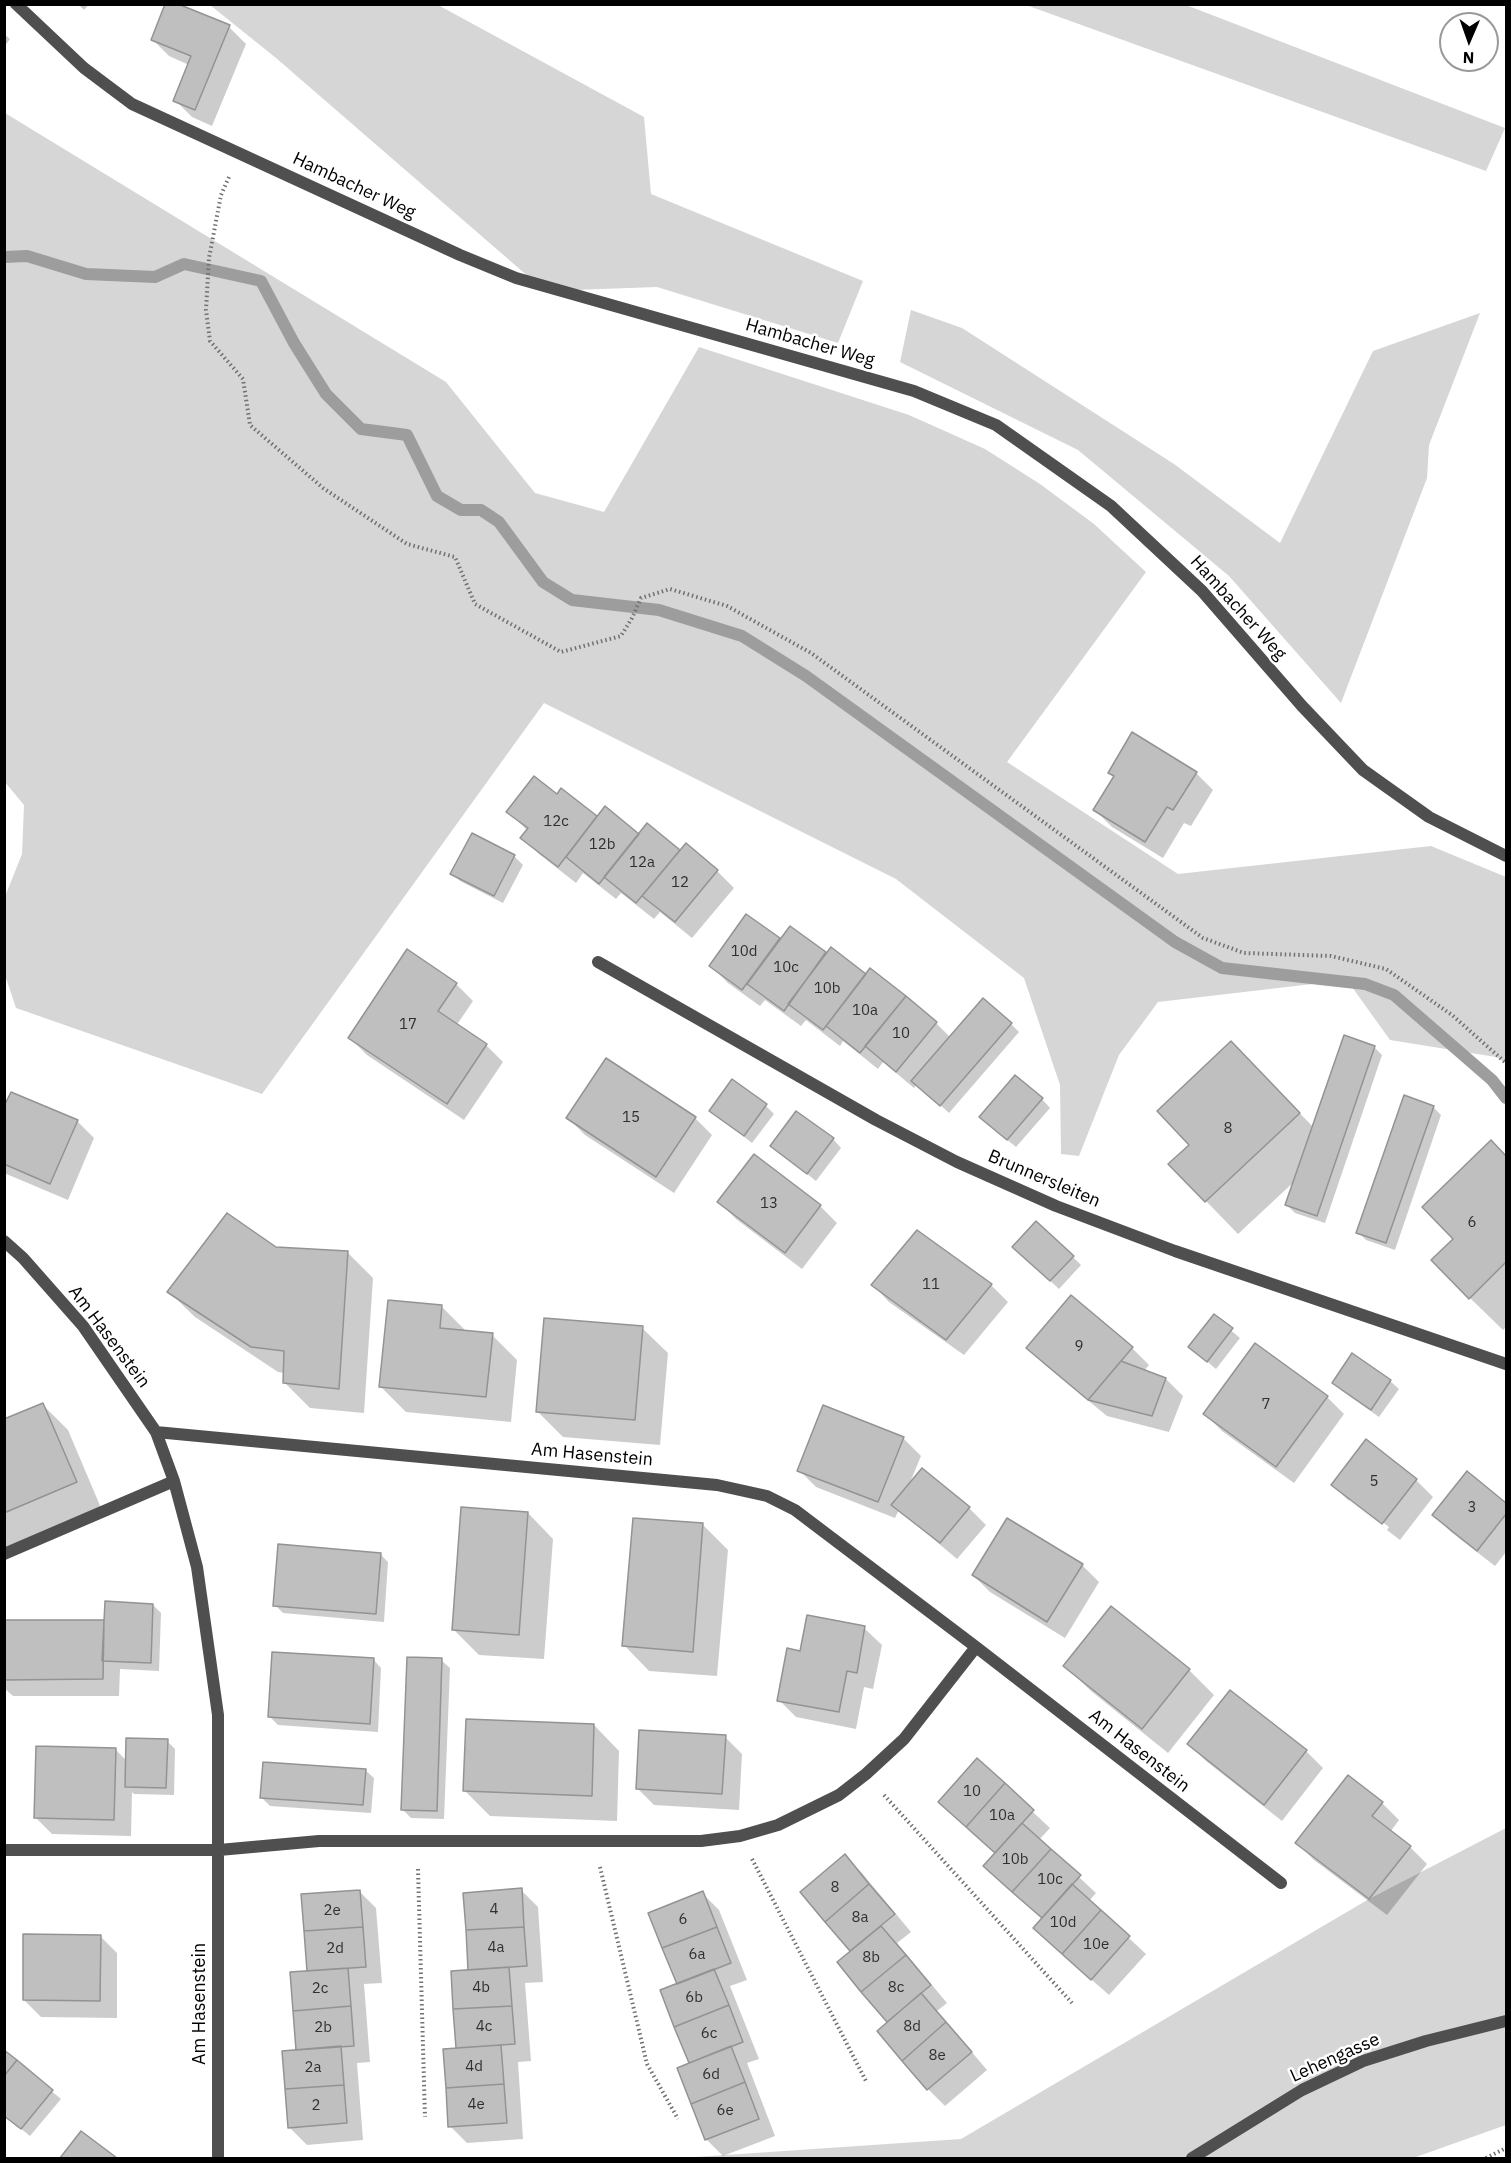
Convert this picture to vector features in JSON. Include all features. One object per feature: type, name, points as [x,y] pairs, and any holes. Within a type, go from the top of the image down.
[{"type":"street","name":"Hambacher Weg","points":[[15,4],[84,68],[132,104],[460,255],[516,278],[914,391],[996,425],[1111,506],[1202,591],[1302,706],[1363,770],[1430,817],[1506,856]]},
{"type":"street","name":"Brunnersleiten","points":[[598,962],[876,1120],[957,1162],[1006,1184],[1056,1206],[1175,1251],[1506,1364]]},
{"type":"street","name":"Am Hasenstein","points":[[4,1241],[23,1258],[83,1326],[156,1432],[174,1481],[197,1567],[218,1715],[218,2158]]},
{"type":"street","name":"Am Hasenstein","points":[[156,1432],[717,1485],[767,1496],[795,1510],[1281,1883]]},
{"type":"street","points":[[4,1554],[174,1481]]},
{"type":"street","points":[[4,1850],[219,1850],[319,1841],[701,1841],[740,1836],[778,1826],[839,1795],[866,1774],[904,1739],[976,1647]]},
{"type":"street","name":"Lehengasse","points":[[1192,2158],[1302,2090],[1363,2061],[1426,2041],[1506,2021]]},
{"type":"path","points":[[221,195],[209,258],[206,310],[210,341],[243,379],[250,425],[323,488],[407,544],[455,557],[475,604],[561,652],[621,636],[641,598],[669,589],[727,606],[811,653],[1203,938],[1244,953],[1331,956],[1386,969],[1452,1015],[1506,1063]]},
{"type":"path","points":[[866,1774],[1072,2003]]},
{"type":"path","points":[[740,1836],[867,2083]]},
{"type":"path","points":[[418,1841],[426,2116]]},
{"type":"path","points":[[593,1841],[646,2064],[678,2119]]},
{"type":"path","points":[[1486,2158],[1506,2148]]},
{"type":"shaded area","points":[[210,5],[438,5],[644,117],[651,194],[863,281],[838,343],[657,287],[545,291],[276,58]]},
{"type":"shaded area","points":[[1026,5],[1186,5],[1505,128],[1486,171]]},
{"type":"shaded area","points":[[5,113],[446,382],[535,493],[604,512],[699,347],[909,415],[985,449],[1040,484],[1094,524],[1146,572],[1007,762],[1178,874],[1431,846],[1506,877],[1506,1063],[1496,1057],[1390,1040],[1347,980],[1158,1002],[1119,1055],[1079,1156],[1061,1154],[1060,1085],[1024,978],[896,879],[544,703],[262,1094],[16,1008],[5,975],[4,899],[22,854],[24,805],[4,781]]},
{"type":"shaded area","points":[[911,310],[962,328],[1174,464],[1280,543],[1373,351],[1480,313],[1429,445],[1427,478],[1341,703],[1229,576],[1078,450],[900,362]]},
{"type":"shaded area","points":[[1506,1828],[1506,2125],[1413,2158],[681,2158],[961,2139],[1369,1899]]},
{"type":"building","points":[[165,4],[178,4],[230,25],[195,110],[173,101],[191,56],[151,40]]},
{"type":"building","points":[[1132,732],[1197,772],[1173,810],[1167,807],[1145,842],[1093,810],[1114,776],[1108,773]]},
{"type":"building","points":[[534,776],[557,794],[561,788],[597,816],[558,867],[520,838],[528,828],[506,812]]},
{"type":"building","points":[[605,806],[639,834],[599,884],[566,857]]},
{"type":"building","points":[[647,823],[680,850],[636,903],[604,877]]},
{"type":"building","points":[[472,833],[515,855],[494,896],[450,874]]},
{"type":"building","points":[[686,843],[718,870],[675,922],[642,896]]},
{"type":"building","points":[[746,914],[780,938],[742,990],[709,966]]},
{"type":"building","points":[[790,926],[826,952],[784,1011],[747,984]]},
{"type":"building","points":[[831,947],[866,974],[823,1030],[788,1004]]},
{"type":"building","points":[[407,949],[457,983],[438,1011],[487,1044],[447,1104],[348,1038]]},
{"type":"building","points":[[870,968],[906,996],[860,1053],[826,1026]]},
{"type":"building","points":[[906,996],[937,1022],[896,1072],[865,1046]]},
{"type":"building","points":[[983,998],[1012,1023],[940,1106],[911,1081]]},
{"type":"building","points":[[1344,1035],[1375,1046],[1317,1216],[1285,1205]]},
{"type":"building","points":[[1231,1041],[1300,1113],[1205,1202],[1168,1164],[1189,1145],[1157,1111]]},
{"type":"building","points":[[606,1058],[696,1117],[656,1177],[566,1118]]},
{"type":"building","points":[[1015,1075],[1043,1098],[1007,1140],[979,1117]]},
{"type":"building","points":[[732,1079],[767,1104],[744,1136],[709,1111]]},
{"type":"building","points":[[11,1092],[78,1120],[50,1184],[4,1164],[4,1106]]},
{"type":"building","points":[[1404,1095],[1434,1106],[1386,1243],[1356,1233]]},
{"type":"building","points":[[796,1111],[834,1138],[807,1174],[770,1146]]},
{"type":"building","points":[[1491,1140],[1506,1156],[1506,1262],[1469,1299],[1431,1260],[1453,1239],[1422,1207]]},
{"type":"building","points":[[754,1154],[821,1205],[785,1253],[717,1202]]},
{"type":"building","points":[[227,1213],[276,1247],[348,1251],[339,1389],[283,1383],[284,1351],[251,1347],[167,1292]]},
{"type":"building","points":[[1036,1221],[1074,1256],[1050,1281],[1012,1247]]},
{"type":"building","points":[[917,1230],[992,1284],[946,1340],[871,1285]]},
{"type":"building","points":[[1071,1295],[1133,1347],[1088,1400],[1026,1348]]},
{"type":"building","points":[[388,1300],[442,1305],[440,1328],[493,1333],[486,1397],[379,1387]]},
{"type":"building","points":[[1214,1314],[1233,1328],[1207,1362],[1188,1347]]},
{"type":"building","points":[[544,1318],[643,1326],[635,1420],[536,1412]]},
{"type":"building","points":[[1255,1343],[1328,1396],[1276,1467],[1203,1414]]},
{"type":"building","points":[[1352,1353],[1391,1380],[1371,1410],[1332,1383]]},
{"type":"building","points":[[1121,1361],[1166,1378],[1152,1416],[1088,1400]]},
{"type":"building","points":[[43,1403],[77,1482],[4,1513],[4,1419]]},
{"type":"building","points":[[823,1405],[904,1437],[878,1502],[797,1471]]},
{"type":"building","points":[[1366,1439],[1417,1479],[1382,1524],[1331,1485]]},
{"type":"building","points":[[922,1468],[970,1507],[940,1543],[891,1505]]},
{"type":"building","points":[[1467,1471],[1506,1503],[1506,1514],[1477,1551],[1432,1515]]},
{"type":"building","points":[[461,1507],[528,1512],[519,1635],[452,1630]]},
{"type":"building","points":[[633,1518],[703,1523],[693,1652],[622,1646]]},
{"type":"building","points":[[1007,1518],[1083,1564],[1047,1622],[972,1575]]},
{"type":"building","points":[[278,1544],[381,1553],[376,1614],[273,1606]]},
{"type":"building","points":[[105,1601],[153,1604],[151,1663],[102,1661]]},
{"type":"building","points":[[1111,1606],[1190,1669],[1142,1729],[1063,1666]]},
{"type":"building","points":[[807,1615],[865,1626],[857,1673],[847,1671],[839,1712],[777,1701],[787,1648],[800,1651]]},
{"type":"building","points":[[4,1620],[104,1620],[103,1679],[4,1680]]},
{"type":"building","points":[[272,1652],[374,1658],[370,1724],[268,1717]]},
{"type":"building","points":[[407,1657],[442,1658],[437,1811],[401,1810]]},
{"type":"building","points":[[1230,1690],[1307,1750],[1264,1805],[1187,1744]]},
{"type":"building","points":[[466,1719],[594,1724],[592,1796],[463,1791]]},
{"type":"building","points":[[639,1730],[726,1735],[722,1794],[636,1789]]},
{"type":"building","points":[[126,1738],[168,1739],[166,1788],[125,1787]]},
{"type":"building","points":[[36,1746],[116,1748],[114,1820],[34,1818]]},
{"type":"building","points":[[977,1758],[1005,1783],[966,1827],[938,1802]]},
{"type":"building","points":[[263,1762],[366,1769],[363,1805],[260,1798]]},
{"type":"building","points":[[1348,1775],[1383,1802],[1372,1816],[1411,1846],[1369,1899],[1295,1843]]},
{"type":"building","points":[[1005,1783],[1034,1810],[995,1853],[966,1827]]},
{"type":"building","points":[[1022,1823],[1051,1849],[1012,1892],[983,1866]]},
{"type":"building","points":[[1051,1849],[1081,1875],[1042,1918],[1012,1892]]},
{"type":"building","points":[[845,1854],[869,1884],[825,1922],[800,1892]]},
{"type":"building","points":[[869,1884],[895,1914],[850,1951],[825,1922]]},
{"type":"building","points":[[1072,1884],[1101,1910],[1062,1954],[1033,1928]]},
{"type":"building","points":[[522,1888],[524,1927],[466,1930],[463,1893]]},
{"type":"building","points":[[360,1890],[363,1927],[304,1931],[301,1894]]},
{"type":"building","points":[[703,1891],[717,1927],[662,1948],[648,1913]]},
{"type":"building","points":[[1101,1910],[1130,1936],[1091,1980],[1062,1954]]},
{"type":"building","points":[[881,1926],[906,1955],[861,1992],[837,1962]]},
{"type":"building","points":[[363,1927],[366,1967],[307,1971],[304,1931]]},
{"type":"building","points":[[524,1927],[527,1966],[468,1970],[466,1930]]},
{"type":"building","points":[[717,1927],[731,1963],[677,1984],[662,1948]]},
{"type":"building","points":[[23,1934],[101,1935],[100,2001],[23,2000]]},
{"type":"building","points":[[906,1955],[931,1985],[887,2022],[861,1992]]},
{"type":"building","points":[[509,1967],[512,2006],[453,2009],[451,1971]]},
{"type":"building","points":[[348,1968],[351,2006],[293,2011],[290,1972]]},
{"type":"building","points":[[714,1969],[729,2005],[674,2027],[660,1990]]},
{"type":"building","points":[[921,1993],[946,2022],[902,2061],[877,2031]]},
{"type":"building","points":[[729,2005],[743,2042],[689,2063],[674,2027]]},
{"type":"building","points":[[351,2006],[354,2046],[296,2050],[293,2011]]},
{"type":"building","points":[[512,2006],[515,2044],[456,2048],[453,2009]]},
{"type":"building","points":[[946,2022],[972,2052],[927,2090],[902,2061]]},
{"type":"building","points":[[501,2045],[504,2084],[446,2088],[443,2049]]},
{"type":"building","points":[[341,2046],[344,2085],[285,2089],[282,2051]]},
{"type":"building","points":[[731,2046],[745,2082],[691,2104],[677,2068]]},
{"type":"building","points":[[4,2050],[17,2060],[4,2076]]},
{"type":"building","points":[[17,2060],[53,2090],[21,2129],[4,2116],[4,2076]]},
{"type":"building","points":[[745,2082],[759,2119],[705,2140],[691,2104]]},
{"type":"building","points":[[504,2084],[507,2123],[448,2127],[446,2088]]},
{"type":"building","points":[[344,2085],[347,2123],[288,2128],[285,2089]]},
{"type":"building","points":[[81,2131],[117,2158],[60,2158]]},
{"type":"waterway","points":[[4,257],[27,256],[86,274],[155,277],[184,264],[261,281],[294,343],[326,394],[361,429],[407,435],[437,496],[461,510],[481,510],[499,522],[543,582],[572,600],[659,610],[742,636],[806,676],[1175,942],[1222,968],[1365,984],[1394,995],[1492,1080],[1506,1098]]}]
